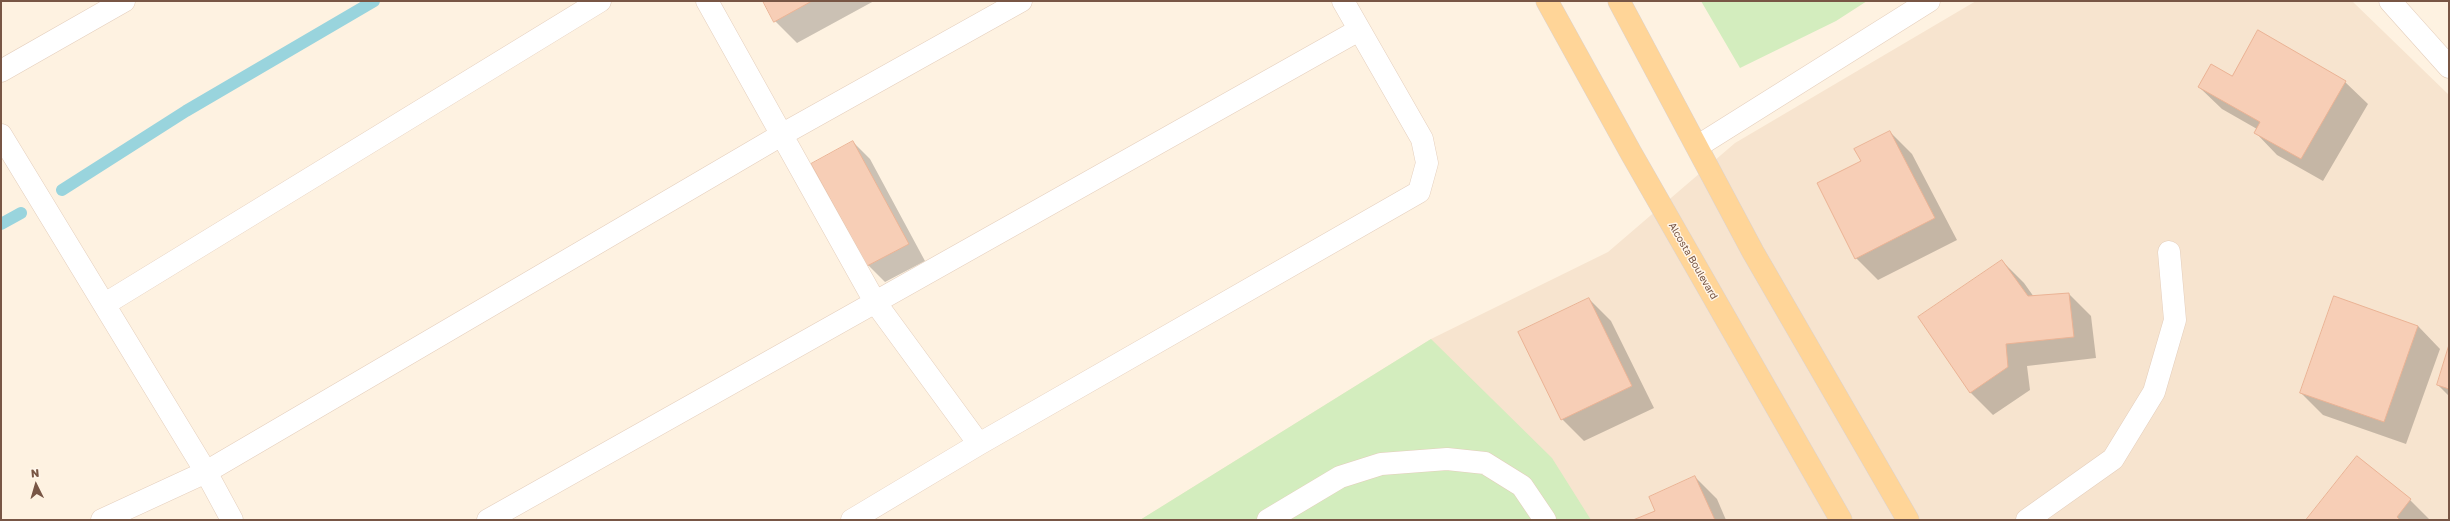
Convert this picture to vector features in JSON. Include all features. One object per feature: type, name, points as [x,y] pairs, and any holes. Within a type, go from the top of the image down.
[{"type":"main road","name":"Alcosta Boulevard","points":[[1547,1],[1631,153],[1841,520]]},
{"type":"main road","points":[[1619,1],[1698,146],[1753,252],[1908,520]]},
{"type":"street","points":[[1,71],[124,1]]},
{"type":"street","points":[[105,304],[600,1]]},
{"type":"street","points":[[707,1],[783,134],[875,302],[979,444]]},
{"type":"street","points":[[102,520],[206,472],[783,134],[1021,1]]},
{"type":"street","points":[[852,520],[979,444],[1419,192],[1427,163],[1422,139],[1342,1]]},
{"type":"street","points":[[1698,146],[1928,1]]},
{"type":"street","points":[[2390,1],[2449,67]]},
{"type":"street","points":[[488,520],[1359,30]]},
{"type":"street","points":[[1,135],[206,472],[232,520]]},
{"type":"street","points":[[2027,520],[2113,459],[2154,392],[2175,320],[2169,252]]},
{"type":"street","points":[[1268,520],[1340,477],[1381,464],[1447,459],[1485,463],[1522,486],[1545,520]]},
{"type":"shaded area","points":[[1976,1],[2352,1],[2449,95],[2449,520],[1140,520],[1431,339],[1608,252],[1735,143]]},
{"type":"green space","points":[[1701,1],[1867,1],[1836,21],[1740,68]]},
{"type":"green space","points":[[1431,339],[1552,458],[1591,520],[1140,520]]},
{"type":"building","points":[[763,1],[812,1],[774,22]]},
{"type":"building","points":[[2258,30],[2346,81],[2301,159],[2254,133],[2260,122],[2198,87],[2211,64],[2232,76]]},
{"type":"building","points":[[1890,131],[1935,218],[1855,259],[1817,183],[1861,161],[1854,149]]},
{"type":"building","points":[[853,141],[909,244],[867,266],[811,164]]},
{"type":"building","points":[[2002,260],[2028,296],[2069,293],[2074,337],[2006,344],[2008,367],[1970,393],[1918,317]]},
{"type":"building","points":[[2334,296],[2418,326],[2384,422],[2300,393]]},
{"type":"building","points":[[1589,298],[1632,386],[1561,420],[1518,332]]},
{"type":"building","points":[[2449,345],[2449,389],[2437,385]]},
{"type":"building","points":[[2357,456],[2411,499],[2397,517],[2400,520],[2306,520]]},
{"type":"building","points":[[1695,476],[1715,520],[1633,520],[1655,511],[1649,497]]},
{"type":"waterway","points":[[62,190],[186,111],[374,1]]},
{"type":"waterway","points":[[1,224],[21,213]]}]
